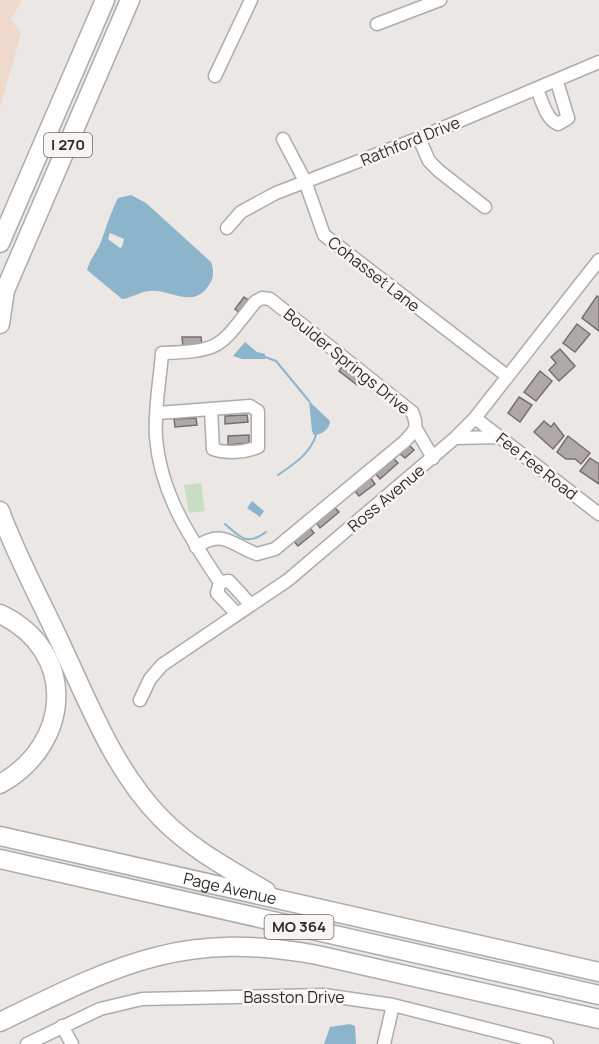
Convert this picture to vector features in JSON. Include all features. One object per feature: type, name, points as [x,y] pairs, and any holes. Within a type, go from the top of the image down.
[{"type":"highway","name":"I 270","points":[[0,243],[105,0]]},
{"type":"highway","name":"I 270","points":[[3,296],[130,0]]},
{"type":"highway","points":[[0,230],[13,213]]},
{"type":"highway","points":[[0,324],[3,296]]},
{"type":"highway","points":[[0,511],[16,551],[110,746],[141,795],[185,840],[209,858],[280,900]]},
{"type":"highway","points":[[0,614],[27,631],[47,658],[57,689],[57,703],[52,726],[42,748],[21,771],[0,784]]},
{"type":"highway","name":"Page Avenue","points":[[0,836],[599,972]]},
{"type":"highway","name":"Page Avenue","points":[[0,859],[599,995]]},
{"type":"highway","points":[[0,1022],[106,971],[135,961],[184,950],[235,946],[286,949],[317,955],[599,1019]]},
{"type":"highway","points":[[0,1027],[27,1009]]},
{"type":"street","points":[[215,76],[251,0]]},
{"type":"street","points":[[377,24],[440,0]]},
{"type":"street","name":"Rathford Drive","points":[[227,228],[241,212],[254,204],[305,181],[419,138],[537,88],[557,82],[599,62]]},
{"type":"street","points":[[537,88],[549,116],[558,124],[568,118],[568,112],[557,82]]},
{"type":"street","points":[[419,138],[429,161],[438,171],[484,207]]},
{"type":"street","name":"Cohasset Lane","points":[[283,139],[305,181],[324,235],[507,376]]},
{"type":"street","name":"Ross Avenue","points":[[140,700],[150,679],[162,665],[288,580],[455,438],[475,418],[599,260]]},
{"type":"street","name":"Boulder Springs Drive","points":[[158,413],[162,353],[201,352],[220,344],[255,302],[262,298],[270,299],[412,412],[417,423],[416,429],[404,442],[275,549],[257,554],[220,537],[207,540],[196,547]]},
{"type":"street","points":[[211,409],[213,449],[248,451],[258,447],[258,411],[250,406],[158,413],[156,439],[174,508],[196,547],[220,582],[217,593],[237,614]]},
{"type":"street","name":"Fee Fee Road","points":[[475,418],[599,514]]},
{"type":"street","points":[[416,429],[433,458]]},
{"type":"street","points":[[455,438],[500,437]]},
{"type":"street","points":[[220,582],[229,581],[251,605]]},
{"type":"street","name":"Basston Drive","points":[[27,1044],[100,1009],[142,999],[324,995],[393,1005],[547,1044]]},
{"type":"street","points":[[384,1044],[393,1005]]},
{"type":"street","points":[[62,1026],[72,1044]]},
{"type":"shaded area","points":[[0,0],[22,0],[11,19],[21,33],[0,108]]},
{"type":"green space","points":[[201,483],[205,511],[189,513],[184,485]]},
{"type":"water","points":[[131,195],[146,203],[211,262],[213,277],[203,292],[196,296],[181,297],[149,291],[122,299],[87,270],[101,243],[118,198]],"holes":[[[110,233],[124,239],[120,248],[108,239]]]},
{"type":"water","points":[[245,342],[257,352],[265,354],[265,359],[242,359],[233,356]]},
{"type":"water","points":[[309,401],[330,421],[327,429],[317,435],[314,435],[312,431]]},
{"type":"water","points":[[252,501],[264,511],[260,517],[247,508]]},
{"type":"water","points":[[350,1024],[355,1026],[356,1044],[324,1044],[330,1027]]},
{"type":"building","points":[[597,296],[599,298],[599,331],[582,318]]},
{"type":"building","points":[[244,297],[250,301],[240,313],[235,309]]},
{"type":"building","points":[[577,324],[590,334],[575,352],[563,343]]},
{"type":"building","points":[[182,337],[201,337],[202,345],[183,347]]},
{"type":"building","points":[[560,349],[575,366],[559,381],[549,370],[556,363],[551,357]]},
{"type":"building","points":[[343,365],[362,379],[357,385],[339,371]]},
{"type":"building","points":[[540,371],[552,381],[536,401],[524,392]]},
{"type":"building","points":[[519,397],[532,405],[520,422],[508,413]]},
{"type":"building","points":[[247,415],[248,422],[225,424],[225,416]]},
{"type":"building","points":[[196,418],[197,425],[175,427],[174,419]]},
{"type":"building","points":[[544,421],[551,427],[554,423],[564,436],[553,449],[534,432]]},
{"type":"building","points":[[249,435],[249,443],[228,445],[228,436]]},
{"type":"building","points":[[568,436],[590,453],[581,464],[575,459],[566,459],[557,452]]},
{"type":"building","points":[[407,443],[414,450],[405,458],[398,452]]},
{"type":"building","points":[[392,457],[398,463],[380,479],[375,473]]},
{"type":"building","points":[[590,458],[599,464],[599,484],[580,471]]},
{"type":"building","points":[[370,477],[375,484],[359,496],[354,490]]},
{"type":"building","points":[[335,508],[339,512],[320,528],[316,522]]},
{"type":"building","points":[[309,527],[314,533],[298,546],[293,540]]},
{"type":"waterway","points":[[265,357],[276,361],[309,401]]},
{"type":"waterway","points":[[278,475],[306,453],[316,435]]},
{"type":"waterway","points":[[225,524],[235,533],[249,539],[254,539],[266,532]]}]
